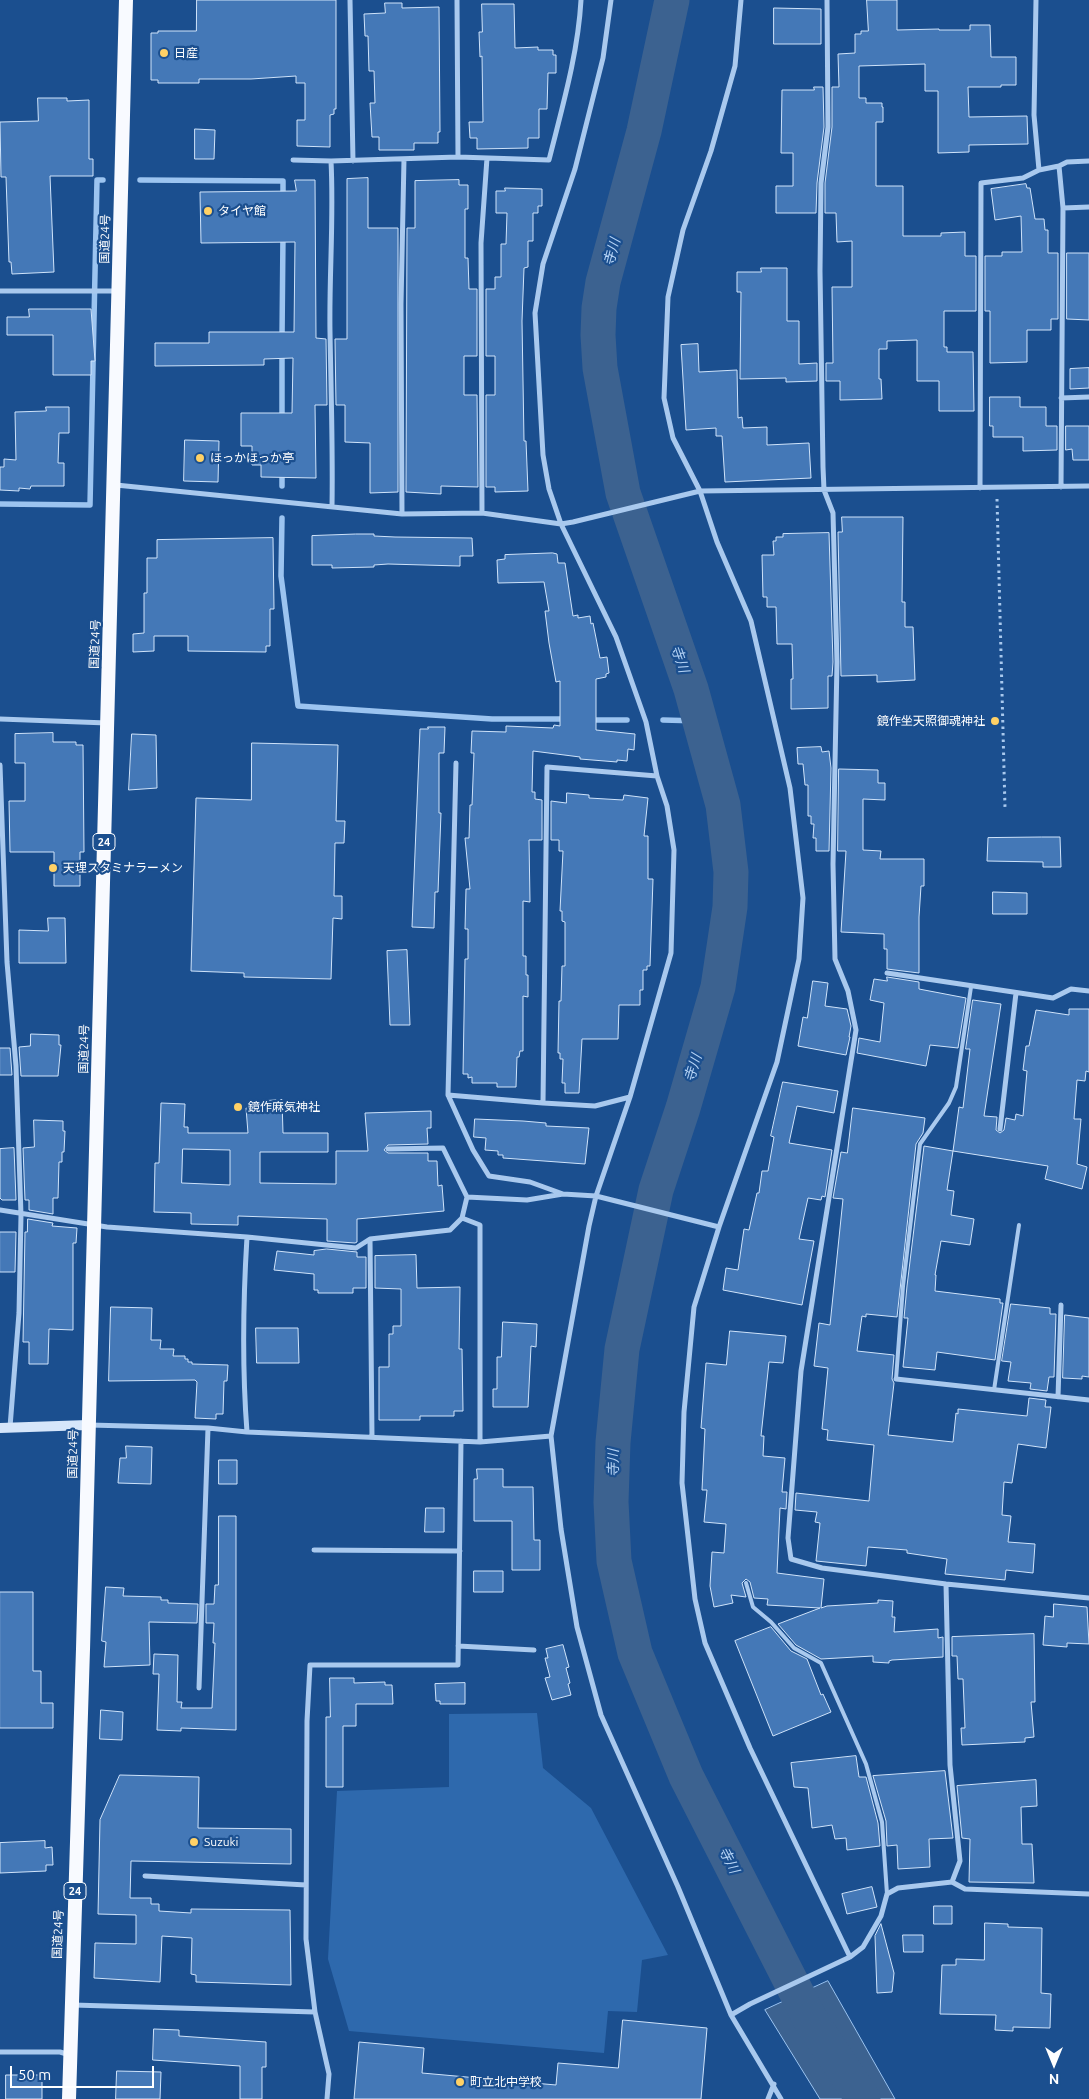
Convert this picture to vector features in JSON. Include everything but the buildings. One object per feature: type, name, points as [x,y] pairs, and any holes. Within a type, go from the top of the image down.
[{"type":"highway","name":"国道24号","points":[[69,2099],[83,1657],[126,0]]},
{"type":"main road","points":[[5,1428],[88,1425]]},
{"type":"street","points":[[350,0],[353,161]]},
{"type":"street","points":[[457,0],[458,157]]},
{"type":"street","points":[[293,160],[353,161],[458,157],[549,160],[580,21],[581,0]]},
{"type":"street","points":[[611,0],[603,58],[575,169],[543,264],[535,313],[544,455],[549,489],[561,524],[616,637],[646,722],[657,776],[667,806],[674,850],[671,953],[630,1097],[596,1196],[551,1436],[576,1627],[601,1715],[678,1887],[731,2015],[774,2084],[781,2099]]},
{"type":"street","points":[[741,0],[735,66],[710,151],[682,230],[668,297],[664,398],[673,438],[700,491],[717,542],[751,621],[790,788],[803,898],[799,959],[777,1062],[716,1226],[694,1307],[684,1412],[682,1483],[696,1599],[705,1642],[750,1748],[850,1957]]},
{"type":"street","points":[[827,0],[828,127],[821,183],[820,271],[824,490],[833,513],[837,662],[833,864],[835,959],[848,992],[856,1030],[801,1371],[788,1538],[791,1559],[822,1568],[946,1584],[1089,1598]]},
{"type":"street","points":[[1036,0],[1034,115],[1039,170]]},
{"type":"street","points":[[482,514],[481,243],[488,158]]},
{"type":"street","points":[[402,514],[401,304],[404,159]]},
{"type":"street","points":[[331,161],[333,204],[330,331],[333,424],[332,507]]},
{"type":"street","points":[[980,488],[981,184],[1024,178],[1039,170],[1059,166],[1067,162],[1089,161]]},
{"type":"street","points":[[1059,166],[1063,208],[1061,487]]},
{"type":"street","points":[[1063,208],[1089,208]]},
{"type":"street","points":[[0,290],[119,291]]},
{"type":"street","points":[[1061,398],[1089,397]]},
{"type":"street","points":[[114,485],[402,514],[482,514],[561,524],[700,491],[1089,486]]},
{"type":"street","points":[[0,719],[107,723]]},
{"type":"street","points":[[456,763],[448,1095],[474,1150],[489,1176],[530,1182],[563,1194]]},
{"type":"street","points":[[0,765],[7,962],[16,1066],[21,1215],[19,1312],[5,1428]]},
{"type":"street","points":[[543,1103],[547,768],[657,776]]},
{"type":"street","points":[[0,963],[7,962]]},
{"type":"street","points":[[887,973],[1052,998],[1070,988],[1089,991]]},
{"type":"street","points":[[1000,1130],[1016,993]]},
{"type":"street","points":[[448,1095],[595,1106],[630,1097]]},
{"type":"street","points":[[0,1210],[21,1215],[107,1227],[247,1237],[356,1248],[370,1239],[450,1230],[462,1218],[467,1197],[442,1148],[388,1149]]},
{"type":"street","points":[[467,1197],[527,1200],[563,1194],[596,1196],[716,1226]]},
{"type":"street","points":[[462,1218],[480,1225],[480,1442]]},
{"type":"street","points":[[247,1237],[243,1298],[244,1391],[247,1432]]},
{"type":"street","points":[[370,1239],[372,1437]]},
{"type":"street","points":[[1058,1396],[1061,1304]]},
{"type":"street","points":[[896,1379],[1089,1400]]},
{"type":"street","points":[[88,1425],[208,1428],[247,1432],[480,1442],[551,1436]]},
{"type":"street","points":[[199,1688],[208,1428]]},
{"type":"street","points":[[327,2099],[329,2074],[315,2012],[306,1939],[307,1721],[310,1665],[458,1665],[461,1441]]},
{"type":"street","points":[[314,1550],[460,1551]]},
{"type":"street","points":[[946,1584],[950,1765],[960,1861],[952,1882]]},
{"type":"street","points":[[458,1646],[534,1650]]},
{"type":"street","points":[[145,1876],[306,1885]]},
{"type":"street","points":[[731,2015],[750,2004],[850,1957],[863,1947],[881,1916],[887,1894],[898,1888],[952,1882],[964,1888],[1089,1894]]},
{"type":"street","points":[[71,2005],[315,2012]]},
{"type":"street","points":[[0,2052],[60,2052],[70,2055]]},
{"type":"street","points":[[768,2099],[774,2084]]},
{"type":"lane","points":[[896,1379],[903,1286],[920,1144],[950,1103],[956,1087],[971,987]]},
{"type":"lane","points":[[994,1390],[1019,1225]]},
{"type":"lane","points":[[746,1583],[753,1607],[771,1622],[794,1648],[821,1663],[868,1772],[882,1822],[887,1894]]},
{"type":"path","points":[[997,488],[1005,808]]},
{"type":"shaded area","points":[[537,1713],[543,1768],[591,1808],[668,1955],[642,1960],[637,2012],[608,2011],[604,2053],[349,2031],[328,1959],[337,1791],[449,1787],[449,1714]]},
{"type":"shaded area","points":[[828,1981],[895,2099],[820,2099],[765,2010]]},
{"type":"waterway","name":"寺川","points":[[672,0],[644,131],[603,282],[599,308],[598,335],[600,368],[623,493],[691,689],[723,805],[731,872],[730,907],[718,987],[683,1108],[656,1190],[622,1349],[613,1442],[611,1502],[614,1561],[635,1653],[686,1776],[810,2019],[863,2099]]},
{"type":"waterway","points":[[0,504],[90,505],[97,180],[103,180]]},
{"type":"waterway","points":[[140,180],[283,181],[283,198]]},
{"type":"waterway","points":[[282,338],[283,235]]},
{"type":"waterway","points":[[282,353],[282,421]]},
{"type":"waterway","points":[[282,470],[282,486]]},
{"type":"waterway","points":[[282,518],[281,576],[298,706],[492,719],[566,719]]},
{"type":"waterway","points":[[590,720],[627,720]]},
{"type":"waterway","points":[[663,720],[700,721]]},
{"type":"place","name":"日産","points":[[164,53]]},
{"type":"place","name":"タイヤ館","points":[[208,211]]},
{"type":"place","name":"ほっかほっか亭","points":[[200,458]]},
{"type":"place","name":"鏡作坐天照御魂神社","points":[[995,721]]},
{"type":"place","name":"天理スタミナラーメン","points":[[53,868]]},
{"type":"place","name":"鏡作麻気神社","points":[[238,1107]]},
{"type":"place","name":"Suzuki","points":[[194,1842]]},
{"type":"place","name":"町立北中学校","points":[[460,2082]]}]
